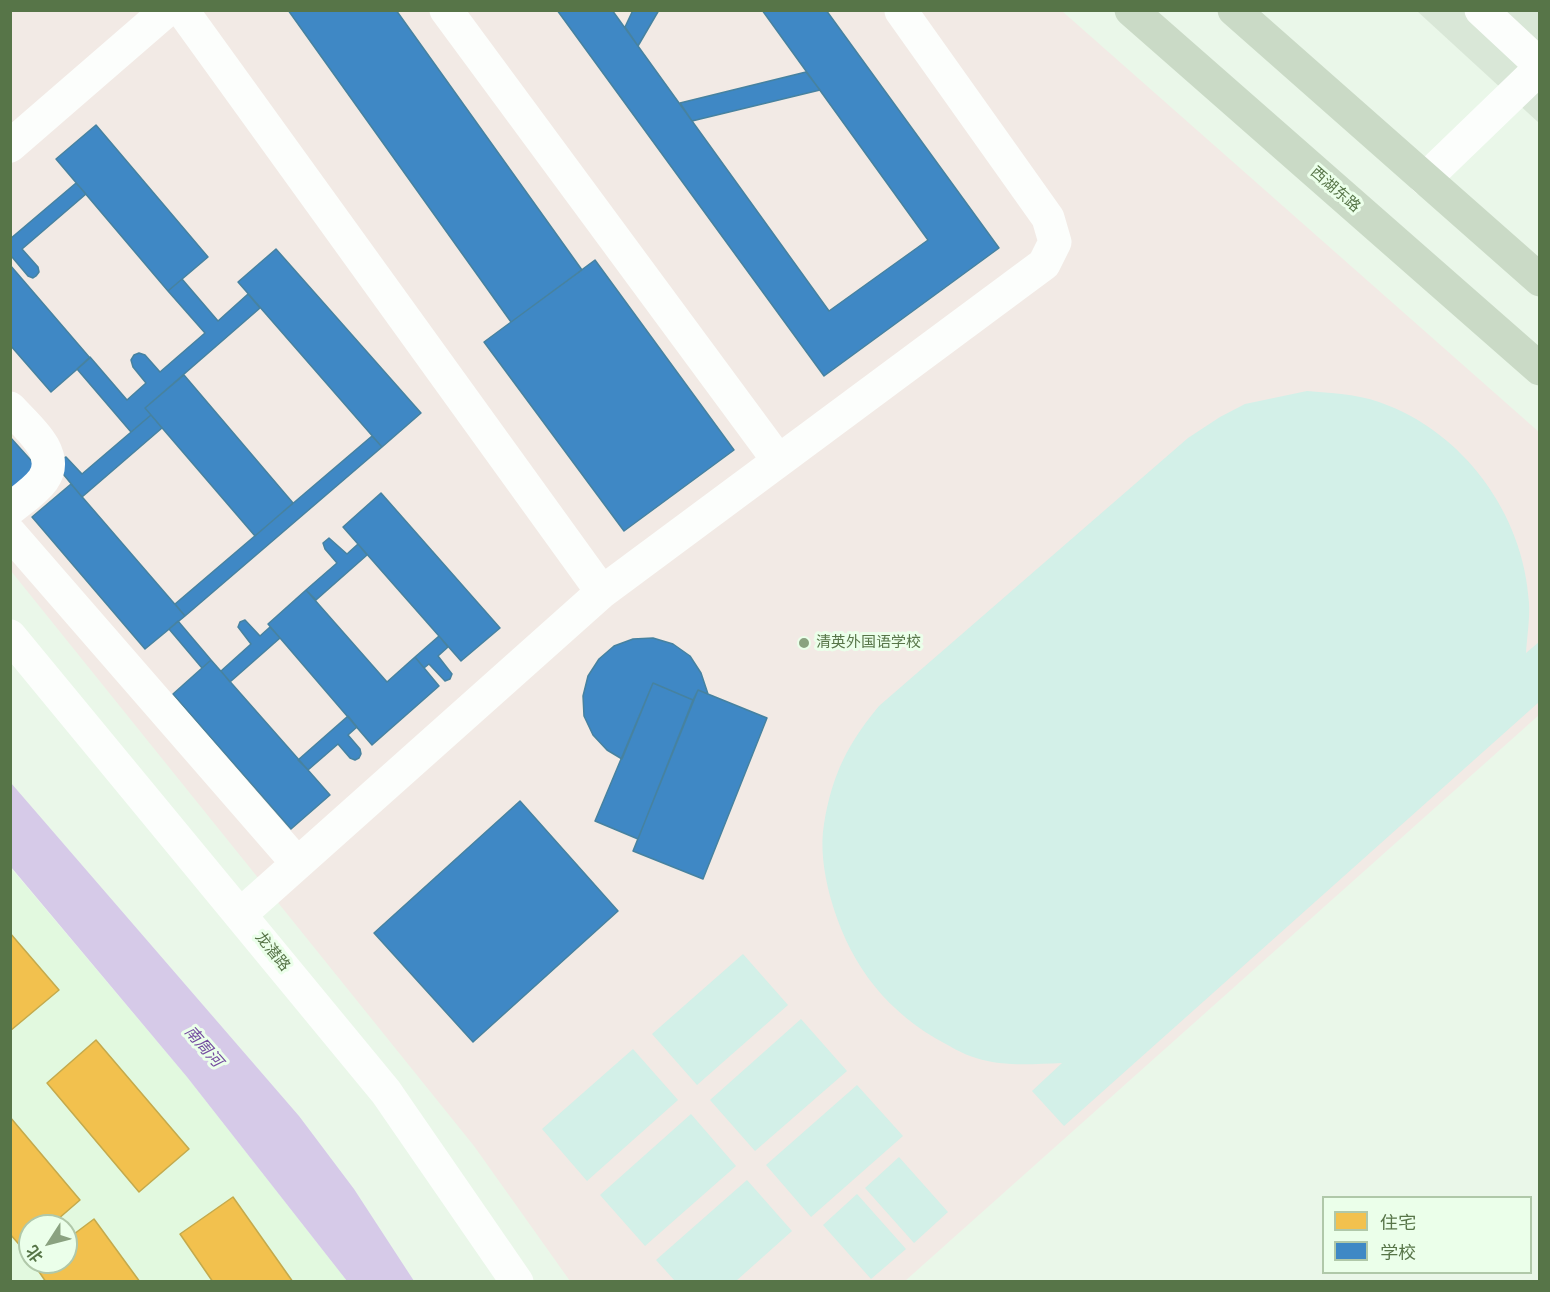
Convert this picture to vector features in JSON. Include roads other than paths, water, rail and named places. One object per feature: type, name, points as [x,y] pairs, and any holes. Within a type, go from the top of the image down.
[{"type":"main road","name":"西湖东路","points":[[1131,10],[1539,369]]},
{"type":"main road","points":[[1234,10],[1539,280]]},
{"type":"street","points":[[10,146],[167,10]]},
{"type":"street","points":[[182,10],[602,592]]},
{"type":"street","points":[[446,10],[775,456]]},
{"type":"street","points":[[1425,179],[1539,66],[1481,10]]},
{"type":"street","points":[[241,914],[602,592],[1044,264],[1055,242],[1048,218],[901,11]]},
{"type":"street","points":[[10,408],[46,448],[50,465],[43,480],[10,508]]},
{"type":"street","points":[[10,533],[297,863]]},
{"type":"street","name":"龙潜路","points":[[10,636],[386,1092],[517,1281]]},
{"type":"water","name":"南周河","points":[[11,783],[299,1116],[354,1189],[414,1281],[347,1281],[187,1077],[11,867]]},
{"type":"place","name":"清英外国语学校","points":[[804,643]]}]
